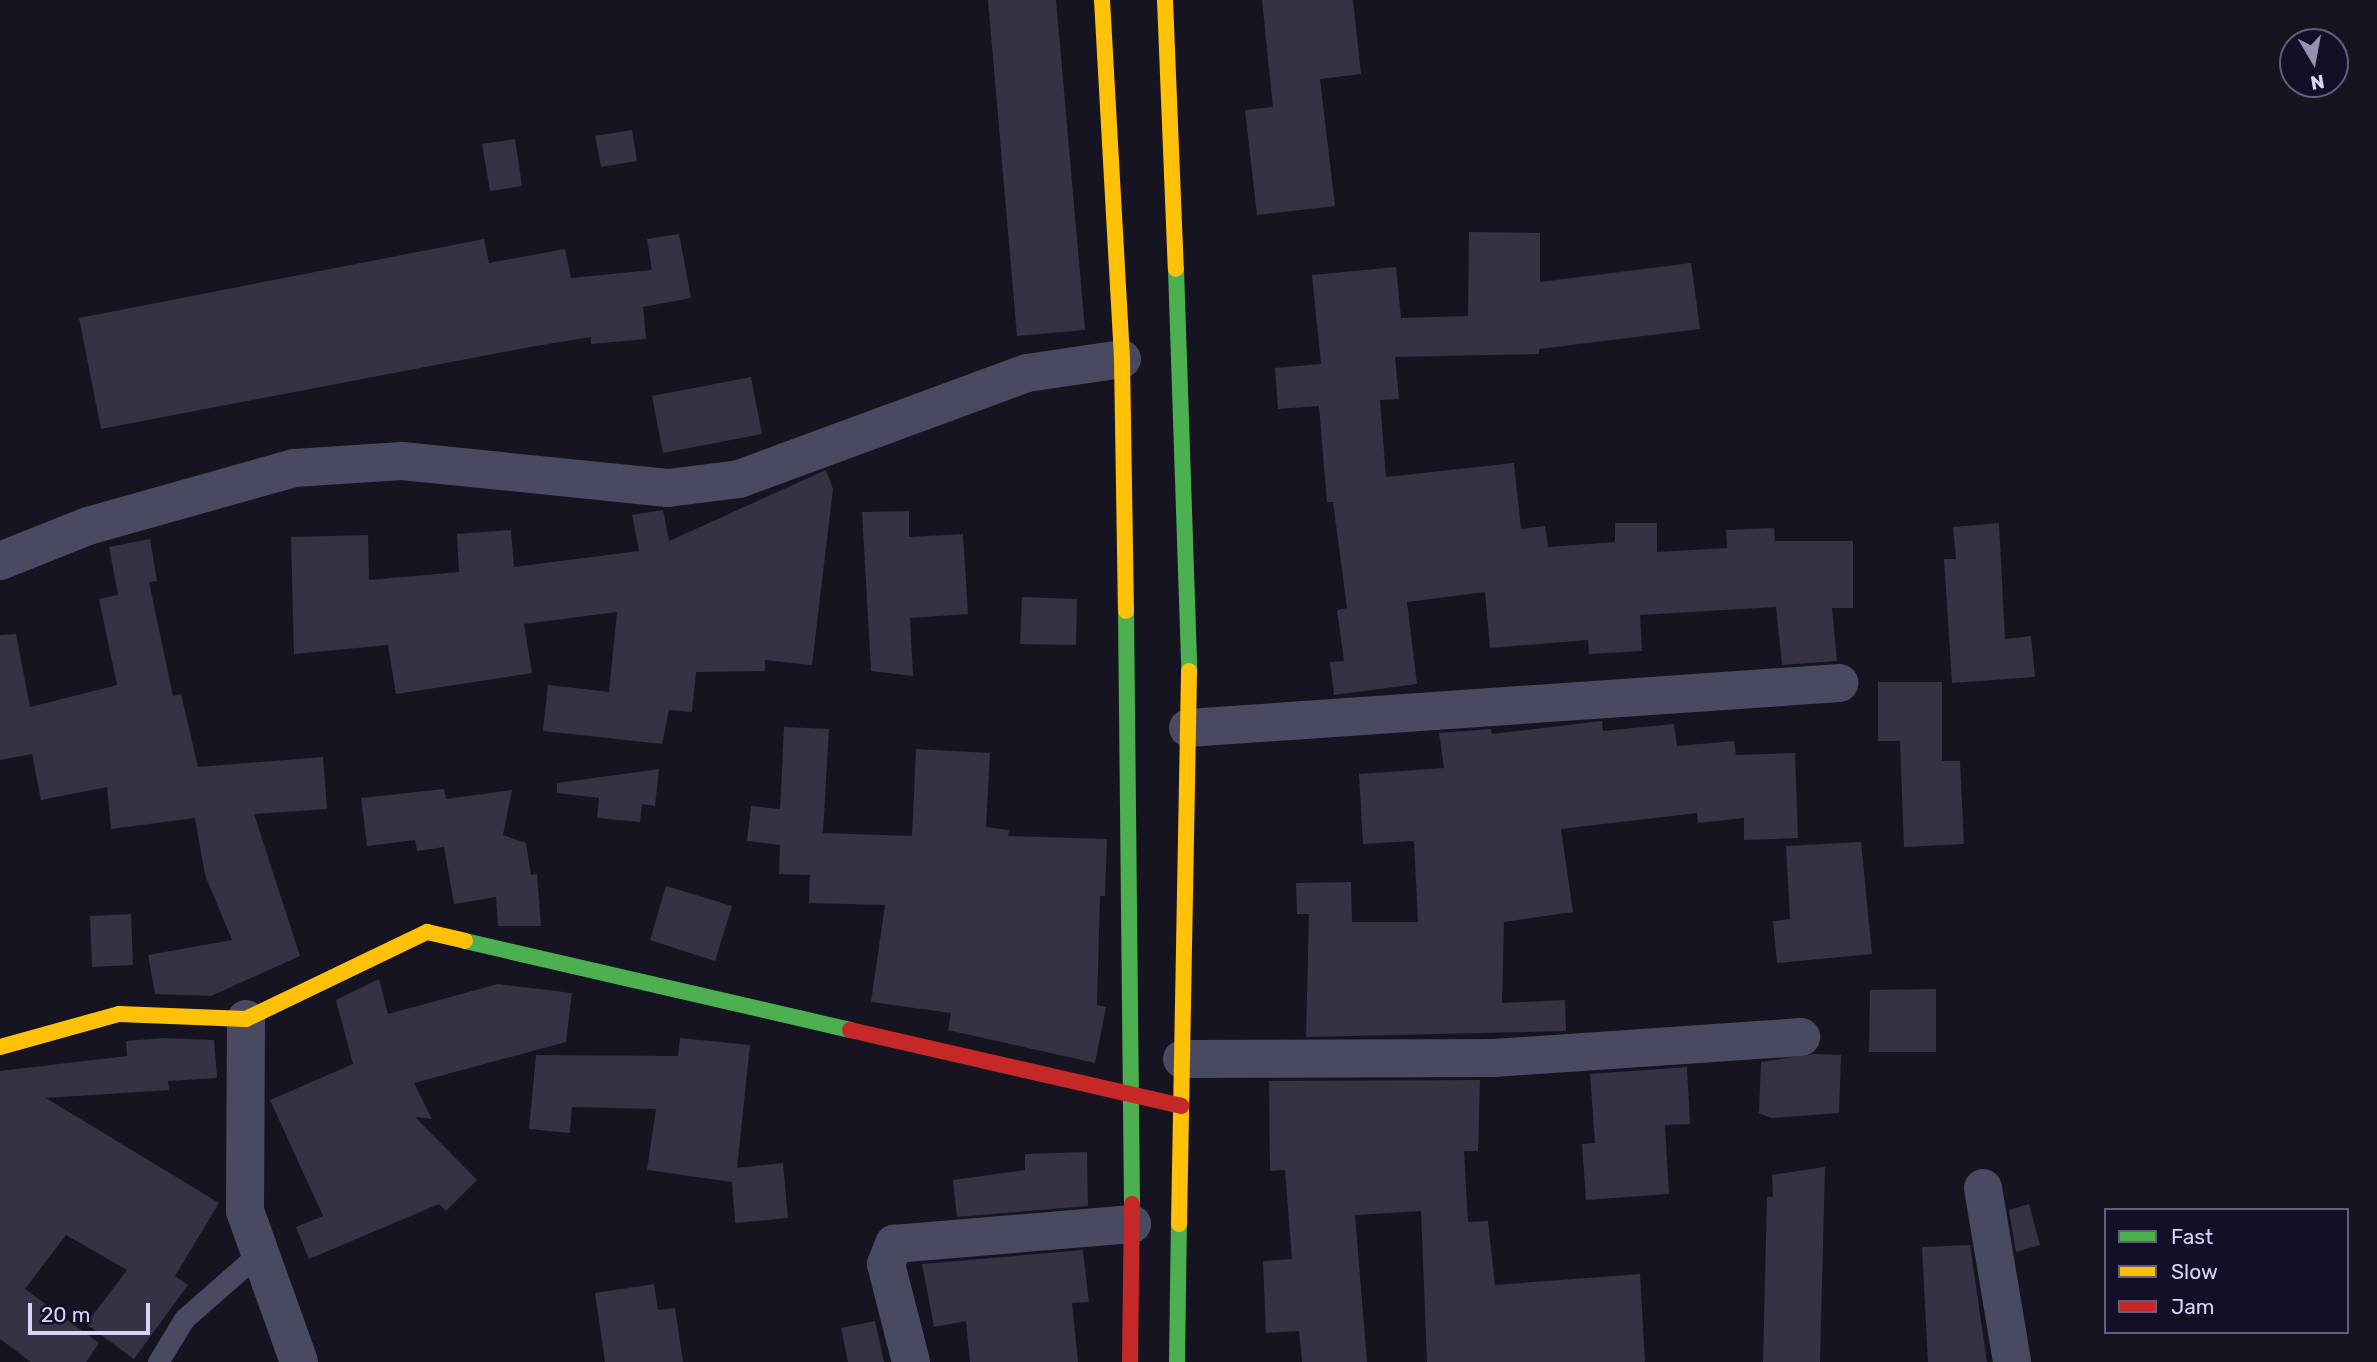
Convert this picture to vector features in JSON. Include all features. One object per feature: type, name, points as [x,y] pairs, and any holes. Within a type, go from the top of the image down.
[{"type":"main road","points":[[1102,0],[1122,359],[1134,1096],[1130,1362]]},
{"type":"main road","points":[[1165,0],[1190,588],[1177,1362]]},
{"type":"main road","points":[[0,1047],[119,1014],[246,1019],[427,932],[1181,1106]]},
{"type":"street","points":[[0,561],[88,526],[294,468],[402,461],[668,488],[739,479],[1027,373],[1122,359]]},
{"type":"street","points":[[1188,727],[1839,683]]},
{"type":"street","points":[[246,1019],[245,1211],[299,1362]]},
{"type":"street","points":[[1182,1059],[1494,1058],[1801,1037]]},
{"type":"street","points":[[1983,1188],[2012,1362]]},
{"type":"street","points":[[911,1362],[886,1264],[894,1244],[1132,1224]]},
{"type":"lane","points":[[158,1362],[184,1319],[259,1253]]},
{"type":"building","points":[[988,0],[1056,0],[1085,330],[1017,336]]},
{"type":"building","points":[[1262,0],[1353,0],[1361,74],[1320,79],[1335,206],[1257,215],[1245,110],[1273,107]]},
{"type":"building","points":[[632,130],[637,161],[601,167],[595,136]]},
{"type":"building","points":[[515,139],[522,186],[490,191],[482,144]]},
{"type":"building","points":[[1469,232],[1540,233],[1540,282],[1691,263],[1700,329],[1539,349],[1539,354],[1395,357],[1399,399],[1380,400],[1386,477],[1514,463],[1521,529],[1545,526],[1548,547],[1615,542],[1615,523],[1657,523],[1657,552],[1727,548],[1726,530],[1774,528],[1775,541],[1853,541],[1853,608],[1832,608],[1837,661],[1782,665],[1776,607],[1640,615],[1642,651],[1589,654],[1588,640],[1490,648],[1485,592],[1407,602],[1417,684],[1334,695],[1330,662],[1344,661],[1337,610],[1347,608],[1333,502],[1327,502],[1319,406],[1278,409],[1275,368],[1321,364],[1312,275],[1396,267],[1401,318],[1468,316]]},
{"type":"building","points":[[679,234],[691,298],[643,307],[646,339],[591,344],[591,337],[530,347],[101,429],[79,318],[484,239],[489,263],[565,249],[571,278],[652,270],[647,239]]},
{"type":"building","points":[[751,377],[762,434],[663,453],[652,396]]},
{"type":"building","points":[[826,470],[833,489],[812,665],[765,660],[765,671],[696,672],[692,712],[669,710],[662,744],[543,731],[548,685],[609,692],[617,612],[524,624],[532,673],[396,694],[388,645],[294,654],[291,537],[368,535],[369,580],[459,572],[457,534],[511,530],[514,567],[639,551],[632,515],[663,510],[669,541]]},
{"type":"building","points":[[909,511],[909,537],[963,534],[968,614],[910,618],[913,676],[871,671],[862,512]]},
{"type":"building","points":[[1999,523],[2005,639],[2031,636],[2035,677],[1952,683],[1944,559],[1956,559],[1953,527]]},
{"type":"building","points":[[150,539],[157,581],[149,582],[173,696],[181,694],[198,767],[323,757],[327,809],[254,814],[300,956],[211,996],[155,994],[148,955],[232,940],[205,875],[195,818],[111,829],[107,787],[41,800],[32,754],[0,760],[0,635],[16,634],[30,707],[117,685],[99,599],[118,595],[109,547]]},
{"type":"building","points":[[1022,597],[1077,599],[1076,645],[1020,644]]},
{"type":"building","points":[[1878,682],[1942,682],[1942,761],[1960,761],[1964,844],[1904,847],[1900,741],[1878,741]]},
{"type":"building","points":[[1602,721],[1603,731],[1674,724],[1677,746],[1734,741],[1736,755],[1795,753],[1798,838],[1744,840],[1744,818],[1698,823],[1697,813],[1561,829],[1573,912],[1504,922],[1502,1003],[1565,1000],[1566,1031],[1306,1037],[1309,914],[1297,914],[1296,883],[1351,882],[1352,922],[1418,922],[1414,841],[1363,844],[1359,774],[1444,768],[1439,733],[1491,729],[1492,734]]},
{"type":"building","points":[[784,727],[829,729],[823,833],[912,836],[916,749],[990,753],[986,827],[1009,830],[1008,836],[1107,839],[1105,896],[1100,896],[1097,1005],[1106,1007],[1095,1063],[948,1030],[951,1013],[871,1002],[885,905],[809,903],[810,875],[779,874],[780,845],[747,841],[751,806],[780,809]]},
{"type":"building","points":[[659,769],[655,806],[642,804],[640,822],[597,818],[599,798],[557,793],[557,783]]},
{"type":"building","points":[[444,789],[446,799],[512,790],[503,835],[526,843],[531,875],[537,874],[541,926],[498,926],[496,897],[454,904],[444,847],[417,851],[415,840],[367,846],[361,798]]},
{"type":"building","points":[[1861,842],[1872,954],[1777,963],[1773,921],[1790,919],[1786,846]]},
{"type":"building","points":[[666,886],[732,906],[715,961],[650,940]]},
{"type":"building","points":[[131,914],[133,965],[92,967],[90,916]]},
{"type":"building","points":[[379,979],[388,1014],[498,984],[572,993],[566,1042],[414,1083],[432,1119],[415,1117],[477,1180],[446,1211],[439,1204],[309,1259],[296,1227],[323,1216],[270,1100],[353,1064],[336,1000]]},
{"type":"building","points":[[1936,989],[1936,1052],[1869,1052],[1870,990]]},
{"type":"building","points":[[163,1038],[214,1040],[217,1078],[168,1081],[169,1090],[46,1098],[219,1203],[175,1276],[188,1285],[134,1359],[86,1324],[127,1270],[66,1235],[25,1289],[99,1343],[86,1362],[31,1362],[0,1339],[0,1071],[127,1056],[126,1041]]},
{"type":"building","points":[[680,1038],[750,1045],[737,1168],[783,1163],[788,1218],[735,1223],[732,1182],[647,1170],[656,1109],[572,1107],[570,1133],[529,1129],[536,1055],[678,1056]]},
{"type":"building","points":[[1814,1054],[1841,1055],[1839,1113],[1771,1118],[1759,1113],[1761,1062]]},
{"type":"building","points":[[1687,1067],[1690,1124],[1665,1125],[1669,1194],[1586,1200],[1582,1144],[1595,1143],[1590,1074]]},
{"type":"building","points":[[1480,1080],[1478,1151],[1464,1151],[1468,1222],[1488,1221],[1495,1285],[1640,1274],[1645,1362],[1427,1362],[1421,1211],[1355,1215],[1367,1362],[1302,1362],[1299,1331],[1266,1333],[1263,1261],[1292,1259],[1285,1170],[1270,1171],[1269,1081]]},
{"type":"building","points":[[1087,1152],[1088,1206],[957,1217],[953,1180],[1025,1170],[1025,1154]]},
{"type":"building","points":[[1825,1167],[1820,1362],[1763,1362],[1767,1197],[1773,1197],[1772,1175]]},
{"type":"building","points":[[2029,1204],[2040,1245],[2016,1252],[2009,1210]]},
{"type":"building","points":[[1970,1245],[1987,1362],[1928,1362],[1922,1247]]},
{"type":"building","points":[[1083,1250],[1089,1302],[1072,1303],[1078,1362],[970,1362],[966,1321],[934,1327],[922,1264]]},
{"type":"building","points":[[654,1284],[658,1310],[675,1308],[683,1362],[605,1362],[595,1293]]},
{"type":"building","points":[[875,1321],[884,1362],[848,1362],[841,1328]]},
{"type":"traffic: fast","points":[[1176,269],[1189,671]]},
{"type":"traffic: fast","points":[[1126,611],[1132,1204]]},
{"type":"traffic: fast","points":[[465,941],[850,1030]]},
{"type":"traffic: fast","points":[[1177,1362],[1179,1224]]},
{"type":"traffic: slow","points":[[1102,0],[1122,359],[1126,611]]},
{"type":"traffic: slow","points":[[1165,0],[1176,269]]},
{"type":"traffic: slow","points":[[1179,1224],[1189,671]]},
{"type":"traffic: slow","points":[[0,1047],[119,1014],[246,1019],[427,932],[465,941]]},
{"type":"traffic: jam","points":[[850,1030],[1181,1106]]},
{"type":"traffic: jam","points":[[1130,1362],[1132,1204]]}]
